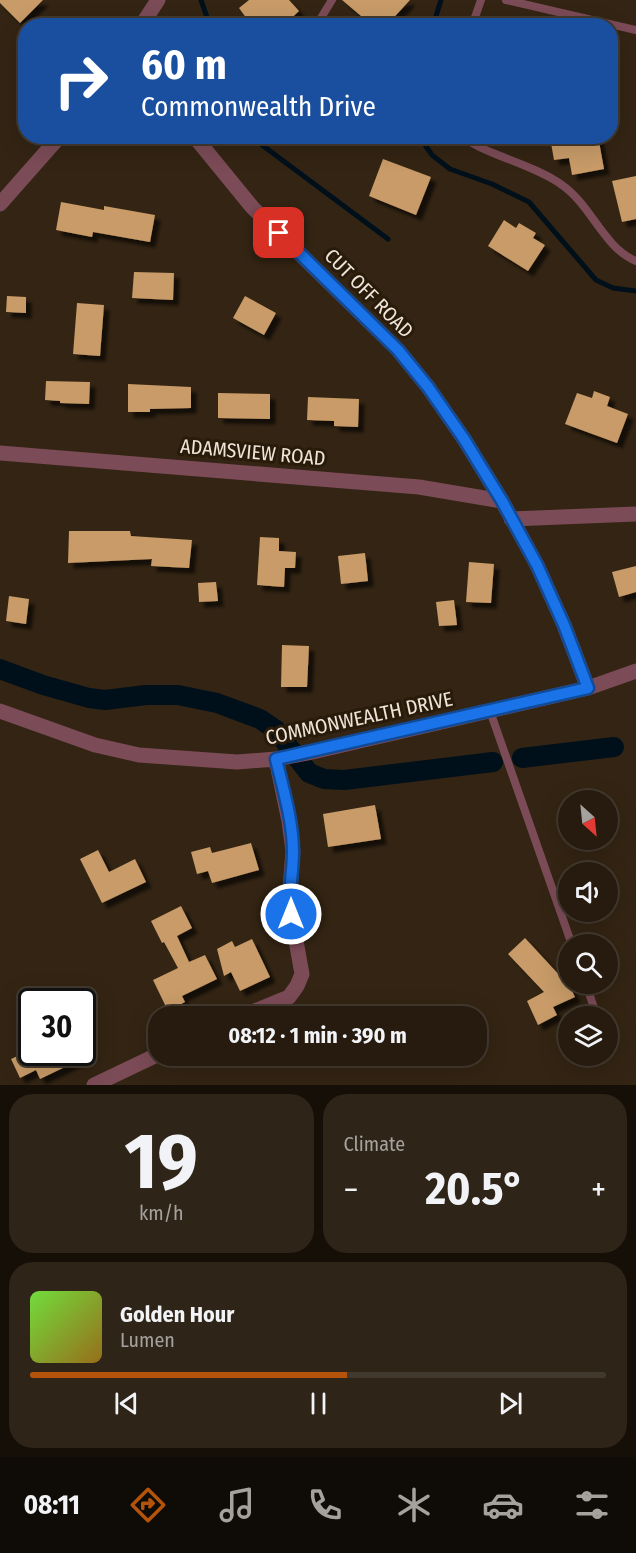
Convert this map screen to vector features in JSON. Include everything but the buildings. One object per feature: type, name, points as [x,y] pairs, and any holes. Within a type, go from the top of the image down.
[{"type":"street","points":[[146,18],[158,0]]},
{"type":"street","points":[[0,204],[53,144]]},
{"type":"street","name":"CUT OFF ROAD","points":[[201,144],[252,207],[398,350],[428,387],[464,439],[502,501],[537,565],[564,625],[588,688]]},
{"type":"street","name":"ADAMSVIEW ROAD","points":[[0,453],[420,487],[502,501]]},
{"type":"street","points":[[511,519],[636,514]]},
{"type":"street","name":"COMMONWEALTH DRIVE","points":[[0,711],[95,745],[139,755],[237,762],[308,753],[588,688],[636,671]]},
{"type":"street","points":[[267,1006],[289,997],[302,974],[289,902],[293,851],[282,758]]},
{"type":"street","points":[[94,1085],[148,1059]]},
{"type":"lane","points":[[321,18],[332,0]]},
{"type":"lane","points":[[475,18],[481,0]]},
{"type":"lane","points":[[506,0],[584,18]]},
{"type":"lane","points":[[618,26],[636,30]]},
{"type":"lane","points":[[474,144],[561,183],[575,195],[623,254],[636,261]]},
{"type":"lane","points":[[490,711],[568,934]]},
{"type":"waterway","points":[[201,0],[207,18]]},
{"type":"waterway","points":[[435,18],[441,0]]},
{"type":"waterway","points":[[261,144],[388,239]]},
{"type":"waterway","points":[[424,144],[432,155],[450,169],[492,184],[529,202],[596,280],[613,288],[636,291]]},
{"type":"waterway","points":[[0,669],[43,685],[89,698],[105,700],[146,695],[178,695],[217,703],[260,719],[276,730],[309,773],[324,779],[344,780],[493,762]]},
{"type":"waterway","points":[[522,758],[614,747]]},
{"type":"route","points":[[279,233],[398,350],[428,387],[464,439],[537,565],[564,625],[588,688],[276,759],[293,851],[289,902],[291,914]]}]
